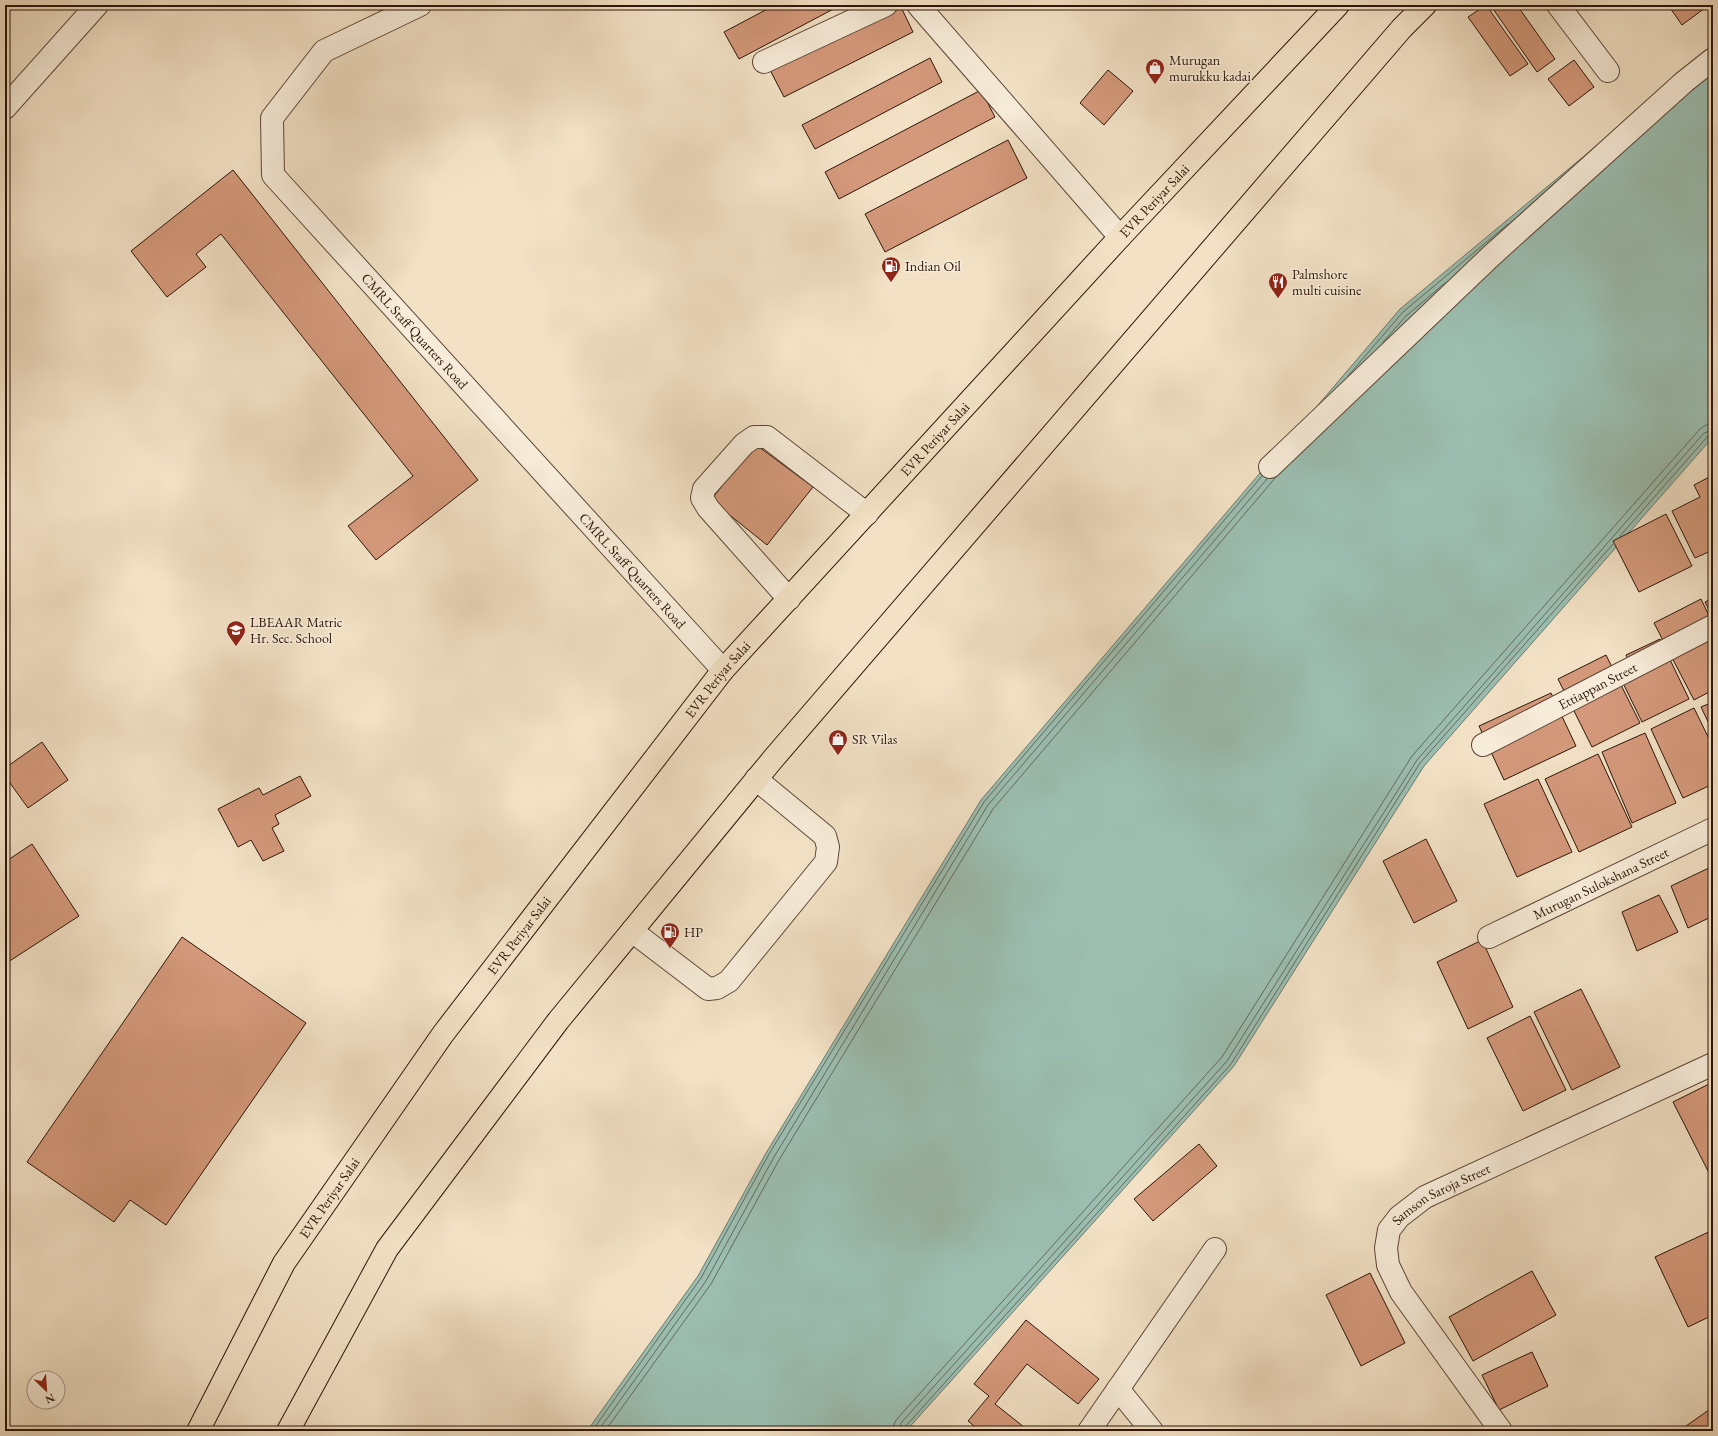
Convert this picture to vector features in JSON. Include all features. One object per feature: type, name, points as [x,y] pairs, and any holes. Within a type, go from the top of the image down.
[{"type":"main road","name":"EVR Periyar Salai","points":[[198,1431],[289,1256],[443,1034],[724,670],[1120,237],[1338,5]]},
{"type":"main road","points":[[288,1431],[388,1249],[558,1021],[756,779],[1397,34],[1425,5]]},
{"type":"street","points":[[5,108],[96,5]]},
{"type":"street","name":"CMRL Staff Quarters Road","points":[[420,5],[324,51],[272,118],[273,175],[724,670]]},
{"type":"street","points":[[764,62],[886,5]]},
{"type":"street","points":[[918,5],[1120,237]]},
{"type":"street","points":[[1558,5],[1608,71]]},
{"type":"street","points":[[1270,466],[1491,256],[1684,82],[1713,59]]},
{"type":"street","points":[[788,599],[708,508],[702,498],[704,489],[744,444],[754,437],[767,437],[866,514]]},
{"type":"street","name":"Ettiappan Street","points":[[1483,746],[1713,626]]},
{"type":"street","points":[[632,931],[708,989],[717,988],[729,981],[822,868],[826,862],[828,847],[825,836],[756,779]]},
{"type":"street","name":"Murugan Sulokshana Street","points":[[1489,937],[1713,829]]},
{"type":"street","name":"Samson Saroja Street","points":[[1501,1431],[1401,1292],[1388,1264],[1386,1248],[1389,1230],[1398,1217],[1425,1197],[1713,1064]]},
{"type":"street","points":[[1089,1431],[1215,1249]]},
{"type":"street","points":[[1118,1389],[1152,1431]]},
{"type":"water","points":[[1713,49],[1713,437],[1424,766],[1234,1066],[906,1431],[587,1431],[698,1276],[766,1153],[981,800],[1400,309]]},
{"type":"building","points":[[775,5],[841,5],[739,59],[724,32]]},
{"type":"building","points":[[894,5],[900,5],[913,32],[784,97],[769,68]]},
{"type":"building","points":[[1486,5],[1528,64],[1510,76],[1468,17]]},
{"type":"building","points":[[1517,5],[1555,59],[1537,72],[1491,6]]},
{"type":"building","points":[[1668,5],[1709,5],[1682,25]]},
{"type":"building","points":[[930,58],[942,82],[815,149],[802,125]]},
{"type":"building","points":[[1574,60],[1594,87],[1569,106],[1548,79]]},
{"type":"building","points":[[1108,70],[1133,91],[1104,125],[1080,103]]},
{"type":"building","points":[[981,90],[995,117],[839,199],[825,172]]},
{"type":"building","points":[[1008,140],[1027,178],[885,252],[865,214]]},
{"type":"building","points":[[233,170],[478,480],[376,560],[348,526],[413,476],[221,234],[196,254],[206,267],[167,297],[131,251]]},
{"type":"building","points":[[755,444],[813,487],[767,545],[711,500]]},
{"type":"building","points":[[1713,475],[1713,550],[1695,558],[1672,511],[1700,497],[1694,485]]},
{"type":"building","points":[[1666,514],[1692,566],[1639,592],[1613,541]]},
{"type":"building","points":[[1713,598],[1713,618],[1705,602]]},
{"type":"building","points":[[1701,599],[1713,624],[1713,690],[1694,700],[1654,623]]},
{"type":"building","points":[[1660,639],[1689,699],[1642,722],[1621,679],[1635,673],[1626,655]]},
{"type":"building","points":[[1606,655],[1640,723],[1592,747],[1558,679]]},
{"type":"building","points":[[1551,693],[1576,746],[1504,780],[1479,726]]},
{"type":"building","points":[[1713,702],[1713,732],[1701,707]]},
{"type":"building","points":[[1694,708],[1713,747],[1713,784],[1683,798],[1651,729]]},
{"type":"building","points":[[1645,733],[1676,803],[1632,823],[1602,752]]},
{"type":"building","points":[[42,742],[68,780],[28,808],[5,776],[5,768]]},
{"type":"building","points":[[1598,754],[1632,827],[1579,852],[1545,779]]},
{"type":"building","points":[[300,776],[311,796],[275,815],[279,824],[272,828],[284,851],[263,861],[251,840],[238,847],[218,809],[259,788],[263,795]]},
{"type":"building","points":[[1538,779],[1572,852],[1517,877],[1484,804]]},
{"type":"building","points":[[1426,839],[1457,901],[1414,923],[1383,861]]},
{"type":"building","points":[[32,844],[79,916],[5,964],[5,862]]},
{"type":"building","points":[[1711,867],[1713,872],[1713,916],[1688,928],[1671,886]]},
{"type":"building","points":[[1659,895],[1678,932],[1637,951],[1622,912]]},
{"type":"building","points":[[182,937],[306,1023],[166,1225],[130,1200],[114,1222],[27,1162]]},
{"type":"building","points":[[1482,940],[1513,1007],[1468,1029],[1437,962]]},
{"type":"building","points":[[1581,989],[1620,1067],[1572,1090],[1534,1012]]},
{"type":"building","points":[[1530,1016],[1566,1090],[1523,1111],[1487,1038]]},
{"type":"building","points":[[1713,1082],[1713,1168],[1708,1171],[1673,1102]]},
{"type":"building","points":[[1199,1144],[1217,1166],[1153,1221],[1134,1199]]},
{"type":"building","points":[[1713,1230],[1713,1315],[1688,1327],[1655,1257]]},
{"type":"building","points":[[1532,1271],[1556,1315],[1473,1361],[1449,1317]]},
{"type":"building","points":[[1370,1273],[1405,1343],[1361,1366],[1326,1295]]},
{"type":"building","points":[[1026,1320],[1099,1379],[1078,1404],[1027,1364],[995,1404],[1029,1431],[980,1431],[968,1421],[989,1396],[974,1384]]},
{"type":"building","points":[[1532,1352],[1548,1386],[1499,1410],[1482,1375]]},
{"type":"building","points":[[1713,1407],[1713,1431],[1679,1431]]},
{"type":"place","name":"Murugan murukku kadai","points":[[1155,85]]},
{"type":"place","name":"Indian Oil","points":[[891,283]]},
{"type":"place","name":"Palmshore multi cuisine","points":[[1278,299]]},
{"type":"place","name":"LBEAAR Matric Hr. Sec. School","points":[[236,647]]},
{"type":"place","name":"SR Vilas","points":[[838,756]]},
{"type":"place","name":"HP","points":[[670,949]]}]
